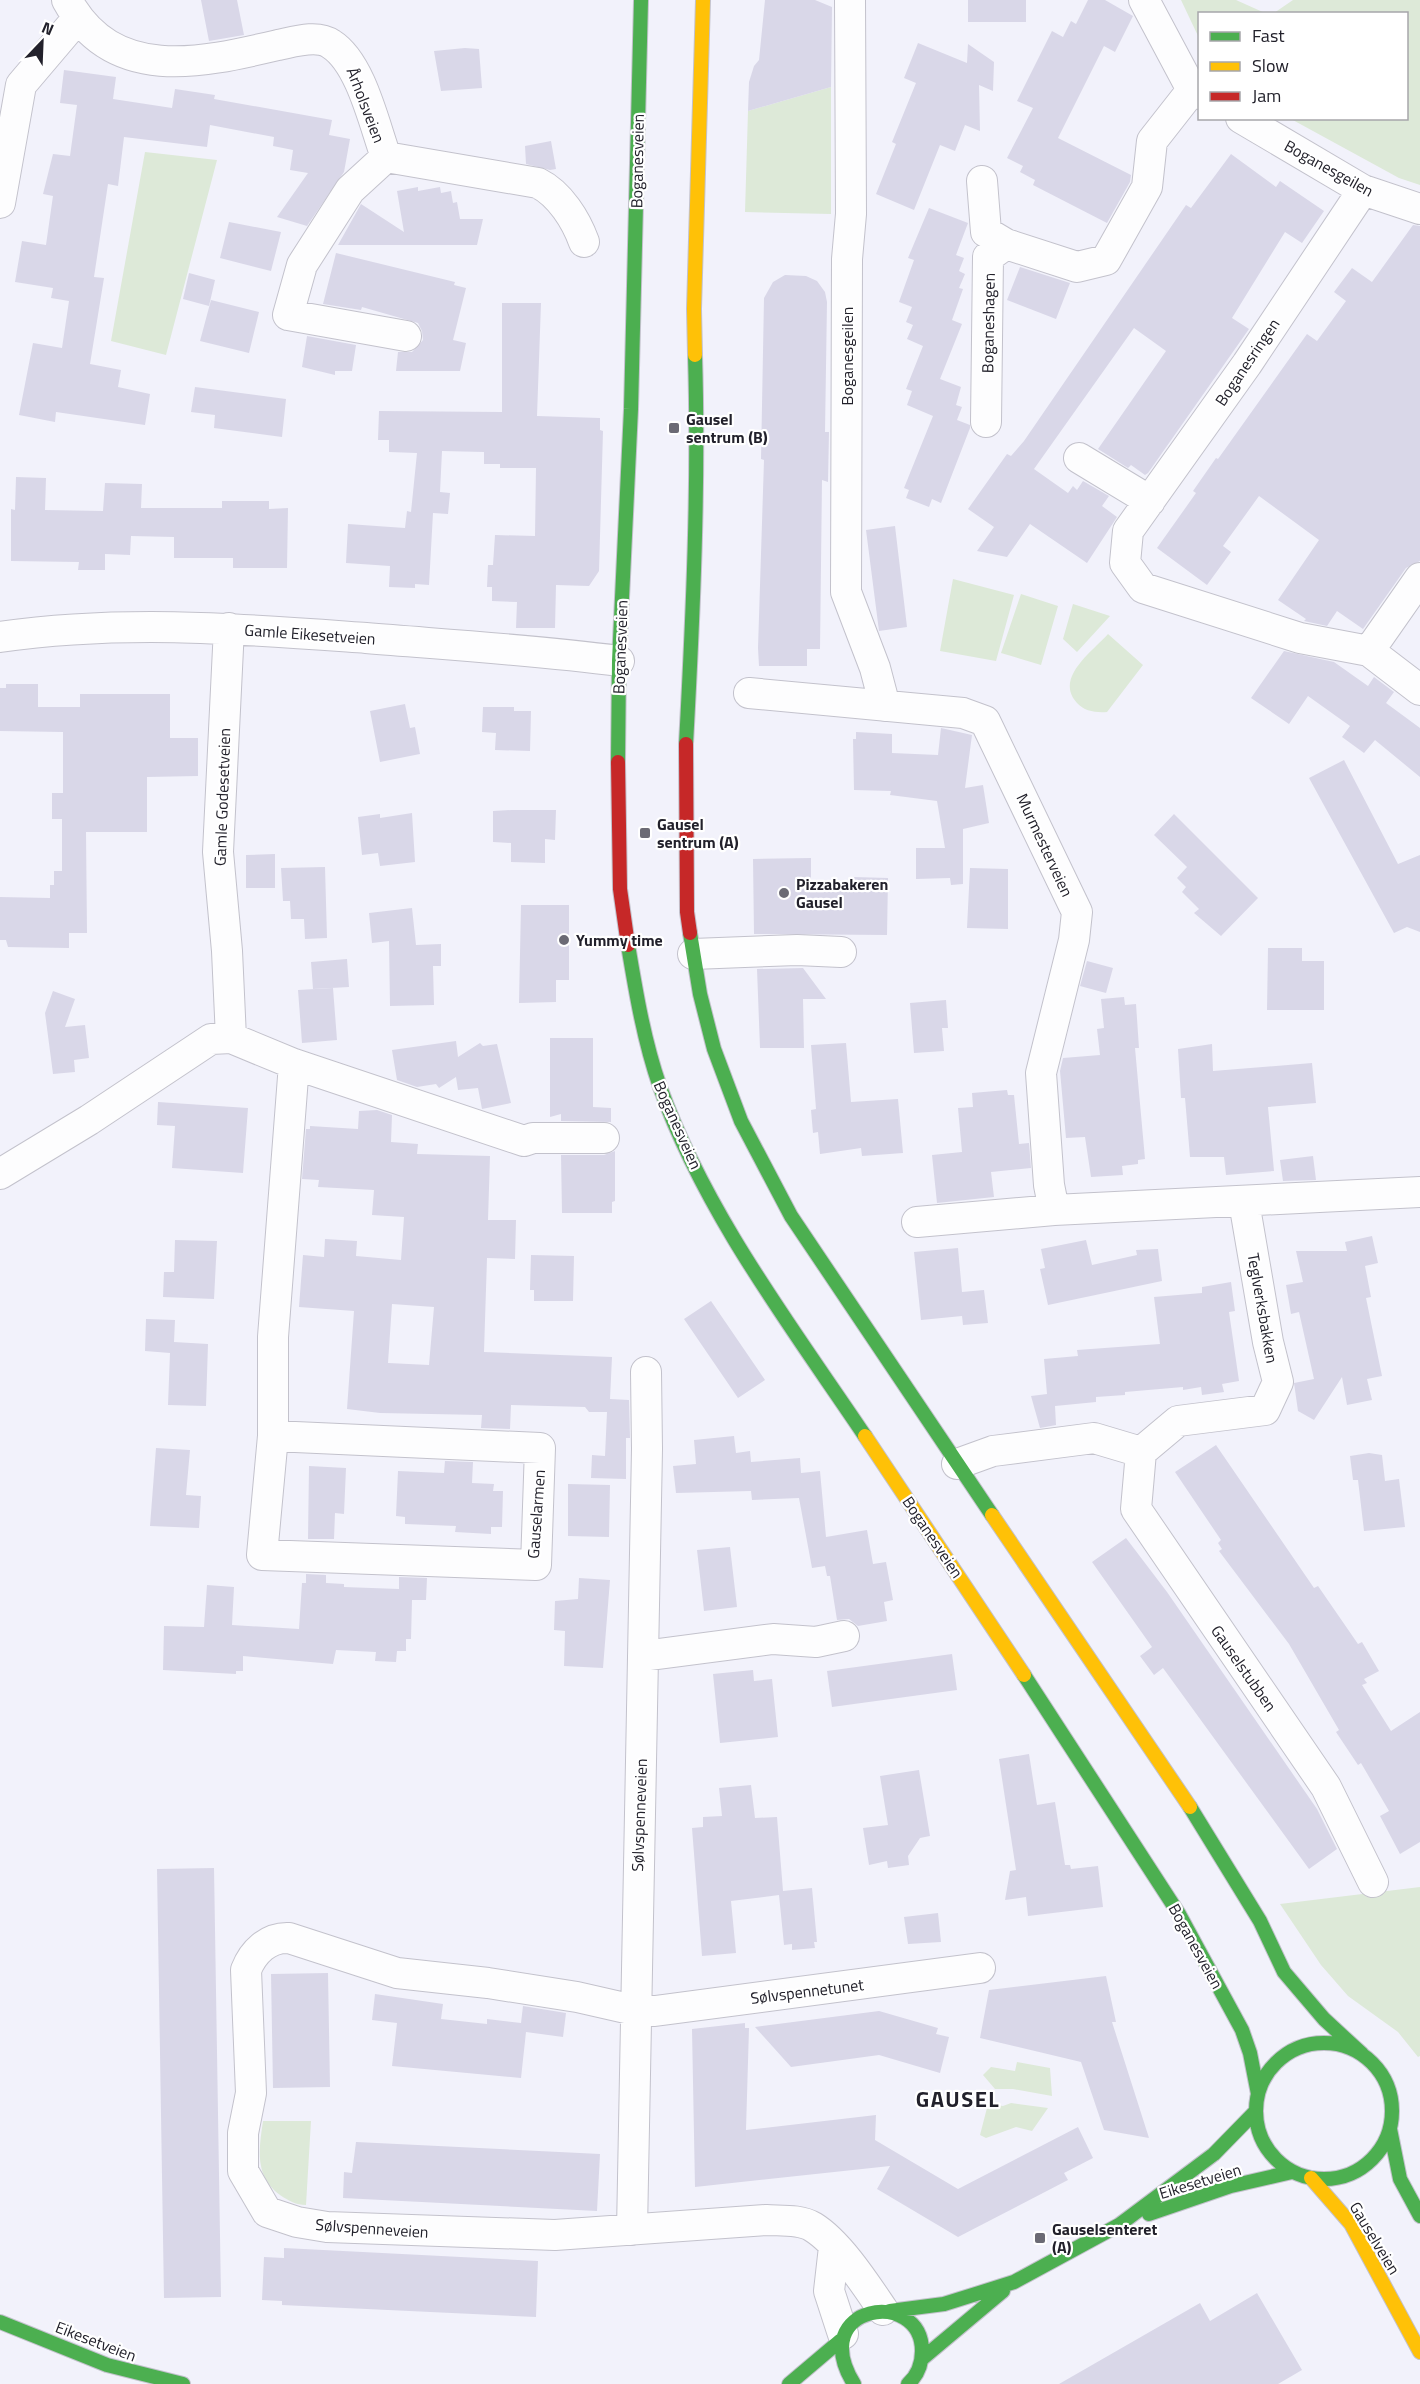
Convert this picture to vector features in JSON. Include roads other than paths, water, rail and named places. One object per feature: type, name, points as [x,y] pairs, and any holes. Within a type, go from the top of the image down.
[{"type":"main road","name":"Boganesveien","points":[[641,0],[631,409],[619,661],[620,889],[641,1020],[660,1087],[687,1150],[746,1259],[995,1630],[1179,1914],[1242,2030],[1250,2053],[1258,2094]]},
{"type":"main road","points":[[703,0],[694,309],[697,407],[692,632],[684,770],[687,912],[693,954],[714,1049],[741,1120],[763,1165],[827,1270],[1183,1795],[1260,1921],[1284,1972],[1301,1994],[1378,2069],[1389,2087],[1393,2108],[1390,2129],[1383,2146],[1371,2160],[1357,2171],[1335,2179],[1311,2178],[1292,2172],[1277,2161],[1265,2147],[1258,2130],[1255,2112],[1258,2094],[1265,2076],[1276,2062],[1292,2051],[1315,2043],[1340,2044],[1362,2054]]},
{"type":"main road","name":"Eikesetveien","points":[[842,2337],[853,2321],[867,2313],[944,2304],[1014,2282],[1119,2225],[1214,2154],[1255,2112]]},
{"type":"main road","points":[[1390,2129],[1400,2179],[1420,2216]]},
{"type":"main road","name":"Eikesetveien","points":[[1119,2225],[1231,2186],[1292,2172]]},
{"type":"main road","name":"Gauselveien","points":[[1311,2178],[1351,2224],[1420,2352]]},
{"type":"main road","name":"Eikesetveien","points":[[923,2358],[1014,2282]]},
{"type":"main road","points":[[886,2311],[904,2317],[915,2328],[922,2342],[923,2358],[920,2368],[908,2384]]},
{"type":"main road","name":"Eikesetveien","points":[[0,2322],[107,2366],[183,2384]]},
{"type":"main road","points":[[789,2384],[842,2337]]},
{"type":"main road","points":[[842,2337],[839,2356],[854,2384]]},
{"type":"street","name":"Boganesgeilen","points":[[850,0],[851,214],[847,259],[846,592],[875,668],[885,706]]},
{"type":"street","points":[[982,180],[986,232],[1006,243],[1077,267],[1106,260],[1147,187],[1152,141],[1196,92],[1144,0]]},
{"type":"street","points":[[0,203],[21,85],[72,9]]},
{"type":"street","name":"Årholsveien","points":[[72,9],[117,52],[135,58],[200,62],[305,39],[330,42],[352,64],[386,157],[350,190],[302,265],[288,315],[406,336]]},
{"type":"street","name":"Boganesgeilen","points":[[1244,120],[1363,190],[1420,209]]},
{"type":"street","points":[[386,157],[538,183],[548,188],[568,211],[584,242]]},
{"type":"street","name":"Boganesringen","points":[[1363,190],[1247,364],[1128,531],[1125,563],[1143,588],[1300,638],[1370,651]]},
{"type":"street","name":"Boganeshagen","points":[[986,422],[988,257],[1006,243]]},
{"type":"street","points":[[1079,458],[1150,501]]},
{"type":"street","points":[[1420,578],[1370,651],[1420,690]]},
{"type":"street","name":"Gamle Eikesetveien","points":[[0,637],[48,630],[154,625],[229,628],[619,661]]},
{"type":"street","name":"Gamle Godesetveien","points":[[229,628],[218,852],[227,951],[231,1038]]},
{"type":"street","name":"Murmesterveien","points":[[749,693],[963,713],[985,722],[1077,912],[1074,940],[1041,1073],[1049,1185],[1054,1210]]},
{"type":"street","points":[[693,954],[797,950],[841,952]]},
{"type":"street","points":[[0,1174],[89,1120],[211,1039],[231,1038],[294,1064],[524,1141],[533,1138],[604,1138]]},
{"type":"street","name":"Gauselarmen","points":[[273,1436],[540,1448],[536,1565],[262,1555],[273,1436],[273,1337],[294,1064]]},
{"type":"street","points":[[917,1222],[1054,1210],[1420,1192]]},
{"type":"street","name":"Teglverksbakken","points":[[1141,1452],[1178,1421],[1265,1410],[1278,1382],[1268,1341],[1244,1202]]},
{"type":"street","name":"Sølvspenneveien","points":[[634,2010],[577,1997],[397,1973],[289,1938],[276,1937],[251,1958],[246,1970],[251,2093],[243,2133],[243,2171],[267,2212],[297,2222],[327,2227],[381,2231],[555,2235],[632,2230],[634,2010],[644,1656],[646,1372]]},
{"type":"street","points":[[957,1464],[993,1451],[1094,1438],[1141,1452]]},
{"type":"street","name":"Gauselstubben","points":[[1141,1452],[1136,1509],[1326,1787],[1373,1882]]},
{"type":"street","points":[[644,1656],[773,1639],[816,1642],[844,1636]]},
{"type":"street","name":"Sølvspennetunet","points":[[634,2010],[684,2009],[980,1968]]},
{"type":"street","points":[[632,2230],[791,2221],[812,2227],[859,2274],[886,2311]]},
{"type":"street","points":[[834,2247],[829,2291],[842,2337]]},
{"type":"place","name":"Gausel sentrum (B)","points":[[674,428]]},
{"type":"place","name":"Gausel sentrum (A)","points":[[645,833]]},
{"type":"place","name":"Pizzabakeren Gausel","points":[[784,893]]},
{"type":"place","name":"Yummy time","points":[[564,940]]},
{"type":"place","name":"Gauselsenteret (A)","points":[[1040,2238]]},
{"type":"district","name":"GAUSEL","points":[[958,2099]]}]
